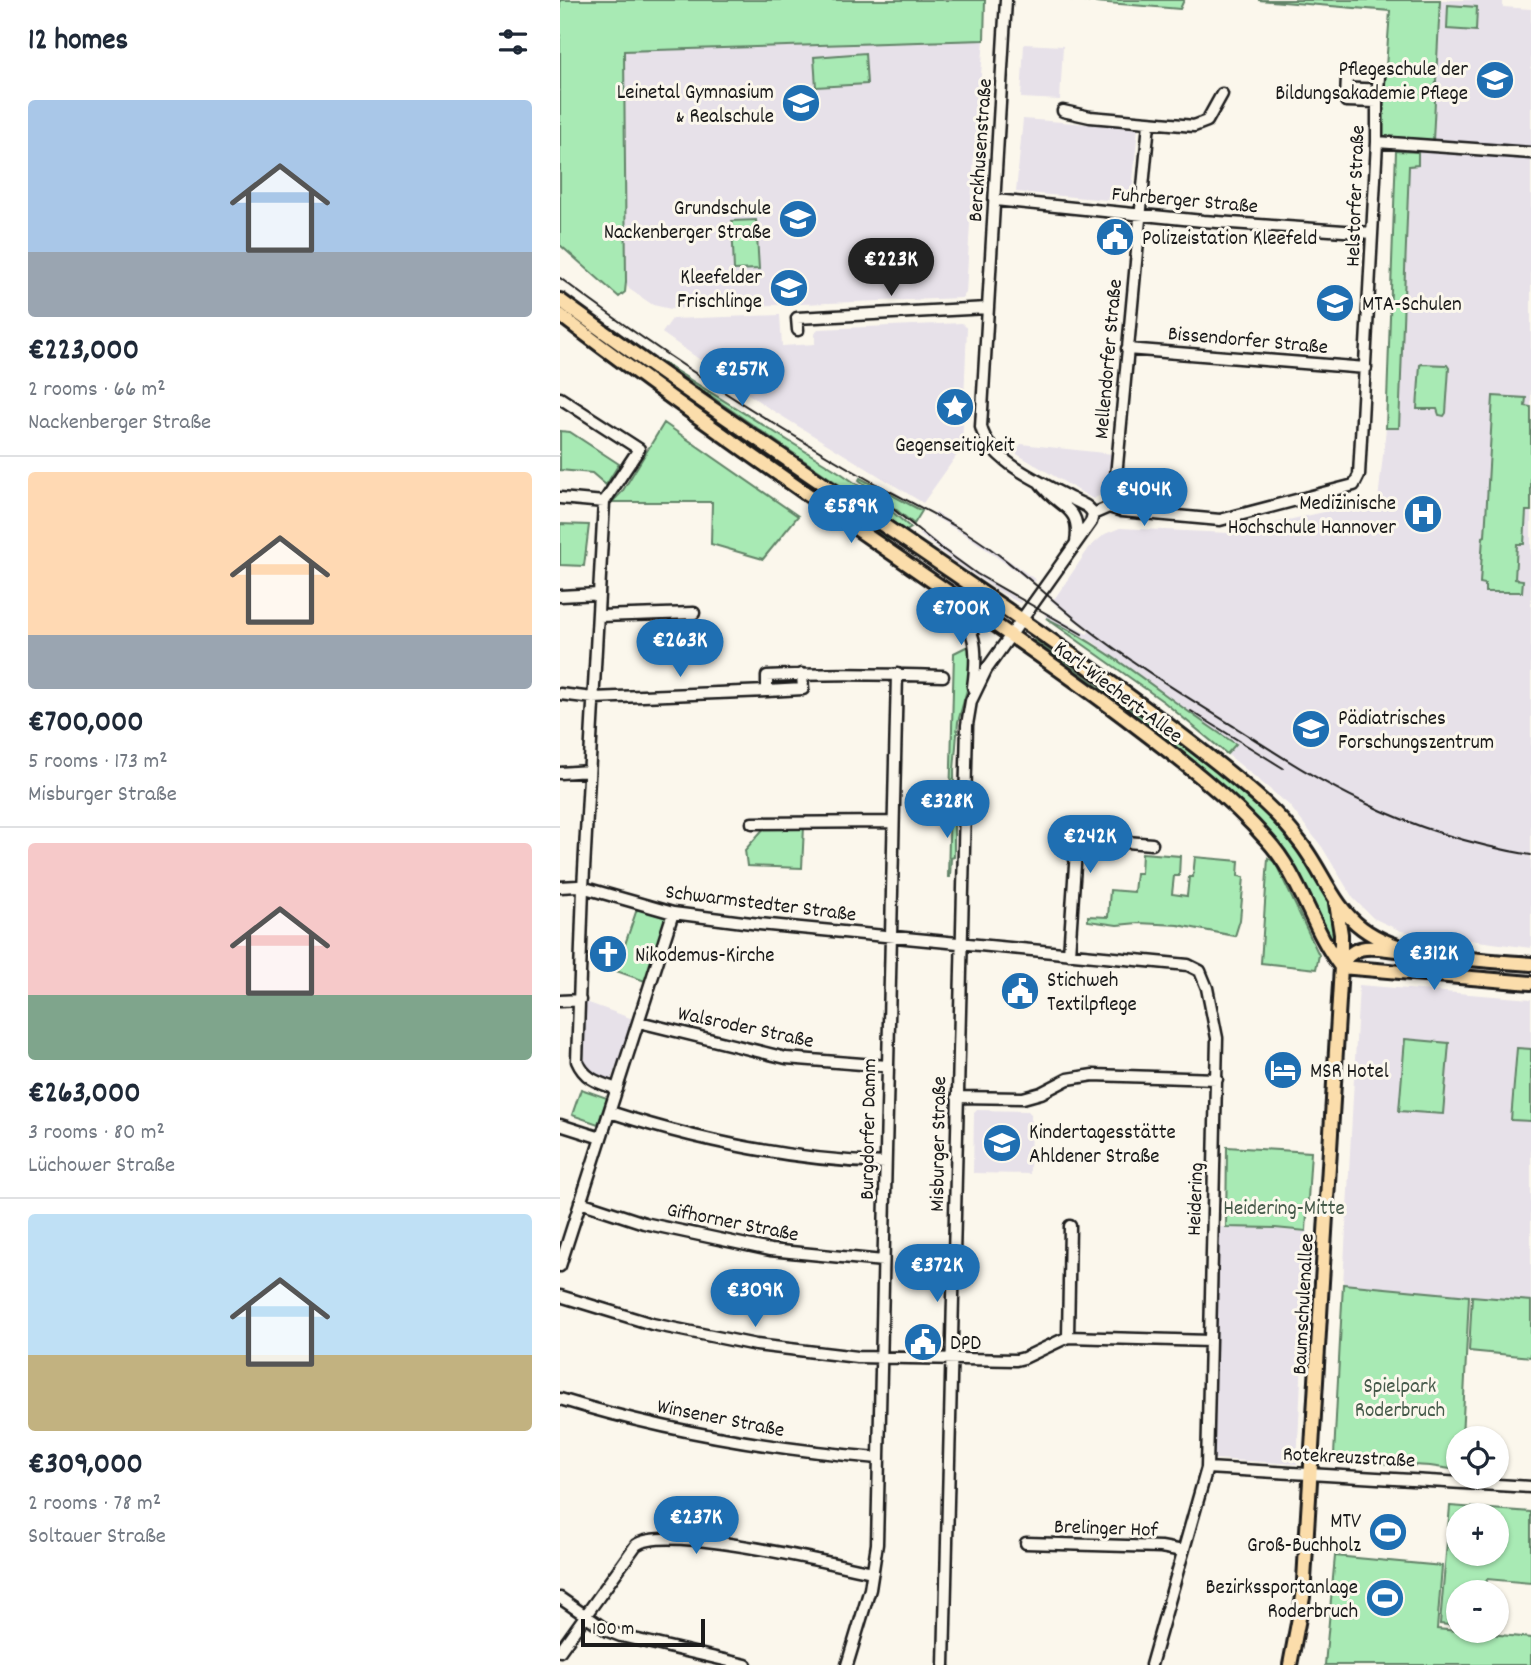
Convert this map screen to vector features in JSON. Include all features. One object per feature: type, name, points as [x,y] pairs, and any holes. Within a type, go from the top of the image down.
[{"type":"main road","name":"Karl-Wiechert-Allee","points":[[560,300],[693,395],[1021,619],[1170,726],[1265,803],[1298,838],[1318,867],[1336,903],[1362,928],[1406,950],[1531,964]]},
{"type":"main road","name":"Karl-Wiechert-Allee","points":[[560,315],[818,502],[1011,635],[1144,732],[1234,805],[1287,865],[1318,933],[1341,967]]},
{"type":"main road","name":"Baumschulenallee","points":[[1290,1665],[1303,1597],[1311,1473],[1341,967],[1341,934],[1336,903]]},
{"type":"main road","points":[[1406,950],[1364,948],[1346,956],[1341,967],[1531,983]]},
{"type":"street","name":"Berckhusenstraße","points":[[1006,0],[982,431],[985,440],[999,455],[1040,484],[1047,493],[1073,513],[1078,526],[1076,542]]},
{"type":"street","points":[[1063,111],[1090,117],[1194,126],[1207,121],[1222,94]]},
{"type":"street","name":"Helstorfer Straße","points":[[1109,507],[1122,511],[1220,520],[1354,485],[1359,475],[1366,368],[1377,102]]},
{"type":"street","name":"Mellendorfer Straße","points":[[1109,507],[1115,487],[1149,122]]},
{"type":"street","points":[[1377,142],[1531,153]]},
{"type":"street","name":"Fuhrberger Straße","points":[[995,200],[1372,233]]},
{"type":"street","points":[[798,330],[797,318],[988,308]]},
{"type":"street","name":"Bissendorfer Straße","points":[[1127,349],[1366,368]]},
{"type":"street","points":[[560,398],[639,449],[604,502],[583,888],[578,1061],[582,1072],[590,1079],[617,1089]]},
{"type":"street","points":[[560,404],[572,406]]},
{"type":"street","name":"Berckhusenstraße","points":[[1040,484],[1051,486],[1089,506],[1093,514]]},
{"type":"street","points":[[560,498],[604,502]]},
{"type":"street","points":[[1011,635],[1091,522],[1093,514],[1109,507]]},
{"type":"street","points":[[950,593],[975,638],[976,660],[971,701]]},
{"type":"street","points":[[560,596],[599,594]]},
{"type":"street","points":[[599,616],[694,613]]},
{"type":"street","name":"Misburger Straße","points":[[944,1665],[965,737],[971,701],[986,670],[1011,635]]},
{"type":"street","points":[[560,694],[593,698],[803,689],[802,674]]},
{"type":"street","name":"Burgdorfer Damm","points":[[847,1665],[873,1572],[877,1544],[897,674]]},
{"type":"street","points":[[767,691],[767,676],[943,676]]},
{"type":"street","points":[[560,773],[589,771]]},
{"type":"street","points":[[752,823],[893,822]]},
{"type":"street","points":[[1069,954],[1076,850],[1080,843],[1088,839],[1152,844]]},
{"type":"street","name":"Schwarmstedter Straße","points":[[560,887],[583,888],[673,913],[787,928],[960,943]]},
{"type":"street","points":[[560,1266],[673,913]]},
{"type":"street","name":"Heidering","points":[[960,943],[1195,967],[1204,977],[1217,1038],[1208,1468],[1151,1665]]},
{"type":"street","points":[[560,1001],[580,1000]]},
{"type":"street","name":"Walsroder Straße","points":[[639,1022],[786,1058],[887,1066]]},
{"type":"street","points":[[957,1097],[1023,1098],[1041,1093],[1068,1079],[1093,1074],[1217,1079]]},
{"type":"street","points":[[610,1112],[656,1127],[744,1147],[885,1163]]},
{"type":"street","points":[[560,1125],[601,1138]]},
{"type":"street","name":"Gifhorner Straße","points":[[580,1202],[644,1223],[770,1250],[883,1261]]},
{"type":"street","points":[[1068,1337],[1070,1226]]},
{"type":"street","points":[[560,1296],[701,1336],[811,1353],[881,1358],[1024,1358],[1068,1337],[1210,1341]]},
{"type":"street","name":"Winsener Straße","points":[[560,1399],[652,1424],[722,1438],[796,1451],[878,1458]]},
{"type":"street","name":"Rotekreuzstraße","points":[[1208,1468],[1531,1487]]},
{"type":"street","points":[[560,1651],[636,1545],[649,1538],[691,1539],[873,1572]]},
{"type":"street","name":"Brelinger Hof","points":[[1026,1543],[1161,1547],[1183,1551]]},
{"type":"street","points":[[560,1598],[621,1636],[746,1665]]},
{"type":"shaded area","name":"Pflegeschule der Bildungsakademie Pflege","points":[[1440,0],[1503,0],[1503,7],[1531,9],[1531,149],[1433,141]]},
{"type":"shaded area","points":[[984,40],[966,293],[962,298],[671,309],[653,305],[629,289],[626,282],[624,51]]},
{"type":"shaded area","points":[[1024,44],[1063,46],[1060,100],[1021,98]]},
{"type":"shaded area","points":[[1023,119],[1138,128],[1131,202],[1016,192]]},
{"type":"shaded area","name":"Medizinische Hochschule Hannover","points":[[1396,149],[1531,160],[1531,948],[1401,931],[1373,918],[1353,898],[1322,847],[1289,805],[1227,754],[1236,744],[1167,698],[1093,642],[1046,618],[1044,611],[1087,634],[1089,632],[1050,600],[1055,598],[1089,548],[1105,534],[1120,528],[1229,533],[1378,500],[1386,428]]},
{"type":"shaded area","points":[[780,315],[782,346],[815,344],[818,329],[962,323],[967,328],[962,448],[923,503],[767,407],[662,333],[672,319]]},
{"type":"shaded area","points":[[1021,444],[1113,454],[1111,477],[1103,494],[1093,499],[1015,453]]},
{"type":"shaded area","points":[[935,512],[1036,580],[1033,584],[972,539],[933,516]]},
{"type":"shaded area","points":[[923,532],[1022,602],[1010,598],[953,561],[919,534]]},
{"type":"shaded area","points":[[1359,985],[1531,999],[1531,1301],[1343,1284]]},
{"type":"shaded area","points":[[586,1002],[633,1019],[611,1080],[594,1075],[584,1066]]},
{"type":"shaded area","name":"Kindertagesstätte Ahldener Straße","points":[[977,1110],[1028,1111],[1031,1114],[1030,1174],[973,1173],[974,1113]]},
{"type":"shaded area","points":[[1219,1227],[1308,1231],[1297,1464],[1213,1459]]},
{"type":"green space","points":[[560,0],[985,0],[984,40],[624,51],[626,282],[625,292],[619,297],[560,245]]},
{"type":"green space","points":[[1071,0],[1184,0],[1180,9]]},
{"type":"green space","points":[[1258,0],[1440,0],[1433,141],[1381,137],[1390,11]]},
{"type":"green space","points":[[1448,5],[1477,7],[1476,31],[1447,29]]},
{"type":"green space","points":[[865,53],[867,84],[816,87],[814,57]]},
{"type":"green space","points":[[1396,151],[1418,152],[1418,165],[1409,166],[1399,428],[1386,428]]},
{"type":"green space","points":[[756,220],[759,269],[734,270],[732,221]]},
{"type":"green space","points":[[576,318],[896,541],[887,539],[850,514],[822,501],[575,320]]},
{"type":"green space","points":[[660,361],[842,474],[875,497],[911,528],[906,531]]},
{"type":"green space","points":[[1422,364],[1447,365],[1449,368],[1444,416],[1439,415],[1437,409],[1417,409]]},
{"type":"green space","points":[[1493,396],[1526,398],[1525,406],[1531,407],[1531,511],[1526,511],[1524,544],[1517,544],[1515,579],[1523,580],[1522,592],[1485,592],[1485,584],[1480,583]]},
{"type":"green space","points":[[664,423],[798,516],[763,559],[711,544],[712,502],[604,502],[614,500],[622,492]]},
{"type":"green space","points":[[560,431],[570,432],[619,464],[606,485],[592,473],[560,470]]},
{"type":"green space","points":[[860,478],[922,511],[914,524],[859,480]]},
{"type":"green space","points":[[560,524],[589,525],[584,566],[560,565]]},
{"type":"green space","points":[[1046,618],[1096,646],[1236,744],[1227,754],[1164,702]]},
{"type":"green space","points":[[1034,640],[1125,706],[1175,737],[1275,822],[1294,842],[1323,888],[1332,914],[1335,941],[1330,945],[1297,873],[1269,834],[1031,645]]},
{"type":"green space","points":[[972,644],[970,679],[958,722],[954,770],[954,857],[951,858],[948,877],[954,653]]},
{"type":"green space","points":[[765,827],[804,827],[802,868],[747,866],[745,850]]},
{"type":"green space","points":[[1142,853],[1180,856],[1179,876],[1174,876],[1172,894],[1187,896],[1195,857],[1239,861],[1238,876],[1244,877],[1240,920],[1235,936],[1178,925],[1117,925],[1088,921],[1088,916],[1108,917],[1110,890],[1134,892],[1136,873],[1141,873]]},
{"type":"green space","points":[[1268,858],[1275,862],[1319,955],[1316,969],[1261,963]]},
{"type":"green space","points":[[637,909],[670,918],[645,981],[616,971]]},
{"type":"green space","points":[[1405,1039],[1449,1043],[1443,1114],[1399,1111]]},
{"type":"green space","points":[[1517,1048],[1531,1049],[1531,1121],[1511,1120]]},
{"type":"green space","points":[[581,1089],[607,1098],[598,1124],[572,1115]]},
{"type":"green space","name":"Heidering-Mitte","points":[[1227,1147],[1311,1152],[1306,1231],[1226,1227]]},
{"type":"green space","name":"Spielpark Roderbruch","points":[[1343,1284],[1469,1296],[1463,1426],[1446,1426],[1446,1468],[1340,1461],[1334,1455]]},
{"type":"green space","points":[[1472,1296],[1531,1301],[1531,1357],[1469,1351]]},
{"type":"green space","points":[[1509,1510],[1531,1512],[1531,1583],[1487,1579],[1446,1580],[1446,1625],[1440,1624],[1446,1553],[1446,1566],[1509,1566]]},
{"type":"green space","name":"Bezirkssportanlage Roderbruch","points":[[1335,1556],[1442,1566],[1437,1629],[1446,1630],[1446,1643],[1509,1643],[1509,1636],[1531,1638],[1531,1665],[1325,1665]]},
{"type":"tram line","points":[[560,278],[637,334],[755,412],[876,484],[967,533],[1116,649],[1298,766],[1346,794],[1403,820],[1466,841],[1531,855]]},
{"type":"tram line","points":[[866,487],[977,574],[1082,634]]},
{"type":"tram line","points":[[1191,711],[1283,768]]},
{"type":"place","name":"Pflegeschule der Bildungsakademie Pflege","points":[[1495,80]]},
{"type":"place","name":"Leinetal Gymnasium & Realschule","points":[[801,103]]},
{"type":"place","name":"Grundschule Nackenberger Straße","points":[[798,219]]},
{"type":"place","name":"Polizeistation Kleefeld","points":[[1115,237]]},
{"type":"place","name":"Kleefelder Frischlinge","points":[[789,288]]},
{"type":"place","name":"MTA-Schulen","points":[[1335,303]]},
{"type":"place","name":"Gegenseitigkeit","points":[[955,407]]},
{"type":"place","name":"Medizinische Hochschule Hannover","points":[[1423,514]]},
{"type":"place","name":"Pädiatrisches Forschungszentrum","points":[[1311,729]]},
{"type":"place","name":"Nikodemus-Kirche","points":[[608,954]]},
{"type":"place","name":"Stichweh Textilpflege","points":[[1020,991]]},
{"type":"place","name":"MSR Hotel","points":[[1283,1070]]},
{"type":"place","name":"Kindertagesstätte Ahldener Straße","points":[[1002,1143]]},
{"type":"place","name":"DPD","points":[[923,1342]]},
{"type":"place","name":"MTV Groß-Buchholz","points":[[1388,1532]]},
{"type":"place","name":"Bezirkssportanlage Roderbruch","points":[[1385,1598]]}]
